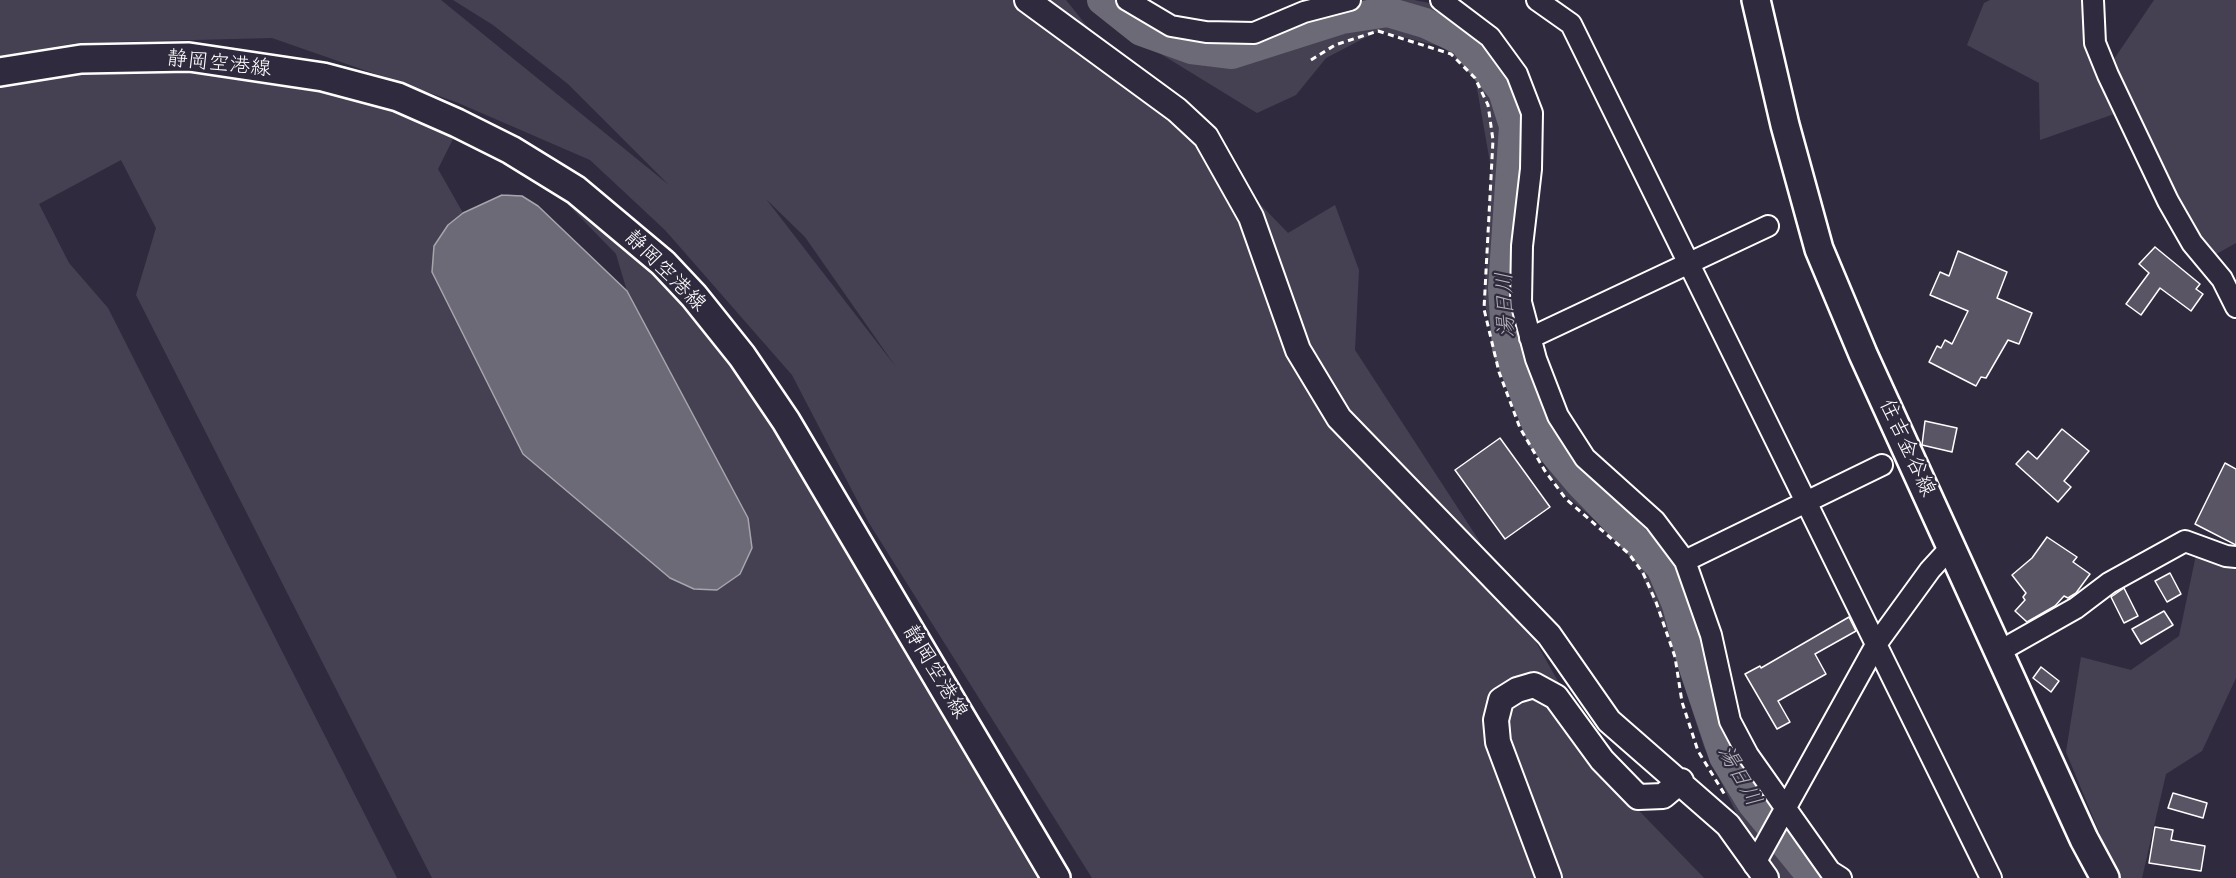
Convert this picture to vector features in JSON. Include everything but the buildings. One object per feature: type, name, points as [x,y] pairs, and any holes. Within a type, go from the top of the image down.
[{"type":"main road","name":"住吉金谷線","points":[[1756,0],[1785,125],[1820,249],[1863,354],[2084,839],[2105,878]]},
{"type":"main road","name":"静岡空港線","points":[[0,72],[81,59],[189,57],[323,77],[398,97],[457,123],[511,150],[576,190],[663,263],[694,296],[742,356],[786,422],[1056,878]]},
{"type":"street","points":[[1027,0],[1178,110],[1206,137],[1251,217],[1298,350],[1339,418],[1549,635],[1609,721],[1681,781],[1728,825],[1760,871]]},
{"type":"street","points":[[1127,0],[1171,26],[1206,32],[1254,33],[1304,4],[1350,0]]},
{"type":"street","points":[[1441,0],[1490,37],[1518,74],[1532,113],[1531,169],[1522,246],[1521,302],[1530,338],[1558,416],[1585,458],[1655,521],[1685,561],[1710,635],[1730,721],[1748,755],[1785,808],[1830,871],[1841,878]]},
{"type":"street","points":[[1537,0],[1571,24],[1878,643],[1991,878]]},
{"type":"street","points":[[2093,0],[2094,43],[2108,75],[2168,201],[2192,243],[2222,279],[2236,307]]},
{"type":"street","points":[[1530,338],[1768,225]]},
{"type":"street","points":[[1685,561],[1882,465]]},
{"type":"street","points":[[2000,651],[2076,608],[2109,583],[2185,541],[2226,556],[2236,556]]},
{"type":"street","points":[[1760,871],[1785,808],[1878,643],[1930,570],[1952,546]]},
{"type":"street","points":[[1549,878],[1498,742],[1496,720],[1502,700],[1517,690],[1534,685],[1556,697],[1602,760],[1638,797],[1663,796],[1681,781]]},
{"type":"shaded area","points":[[0,0],[441,0],[669,185],[568,84],[493,25],[453,0],[1066,0],[1086,25],[1288,233],[1335,205],[1359,270],[1355,350],[1478,539],[1619,790],[1704,878],[1092,878],[869,523],[792,375],[665,230],[590,160],[456,102],[272,38],[76,43],[0,57]],"holes":[[[766,199],[805,237],[896,367]]]},
{"type":"shaded area","points":[[1090,0],[1117,0],[1179,36],[1300,23],[1391,0],[1414,0],[1444,6],[1480,36],[1522,87],[1528,165],[1518,229],[1517,324],[1571,459],[1665,546],[1693,605],[1723,717],[1835,878],[1776,878],[1758,857],[1704,747],[1667,633],[1631,550],[1559,490],[1512,406],[1484,301],[1491,168],[1475,77],[1443,47],[1378,31],[1326,58],[1296,95],[1257,113],[1107,21]]},
{"type":"shaded area","points":[[1990,0],[2093,0],[2117,113],[2040,140],[2039,83],[1967,45],[1984,3]]},
{"type":"shaded area","points":[[2154,0],[2236,0],[2236,243],[2211,257],[2168,201],[2106,71]]},
{"type":"shaded area","points":[[120,72],[209,73],[300,87],[379,105],[454,137],[438,169],[463,213],[448,225],[740,574],[752,548],[748,518],[627,291],[616,254],[546,182],[620,243],[686,307],[745,385],[806,482],[1037,878],[432,878],[136,295],[156,228],[121,160],[39,204],[69,263],[108,308],[397,878],[0,878],[0,87],[28,78]]},
{"type":"shaded area","points":[[502,195],[522,196],[538,206],[627,291],[748,518],[752,548],[740,574],[717,590],[694,589],[670,578],[523,454],[432,272],[434,246],[448,225],[463,213]]},
{"type":"shaded area","points":[[2196,555],[2236,564],[2236,678],[2202,751],[2166,774],[2142,878],[2118,878],[2066,752],[2081,657],[2131,670],[2179,636]]},
{"type":"waterway","name":"湯日川","points":[[1102,0],[1141,31],[1191,49],[1232,54],[1342,19],[1388,12],[1425,23],[1463,41],[1503,91],[1514,126],[1503,288],[1507,348],[1542,438],[1580,483],[1661,567],[1677,605],[1692,662],[1724,757],[1752,803],[1813,878]]}]
